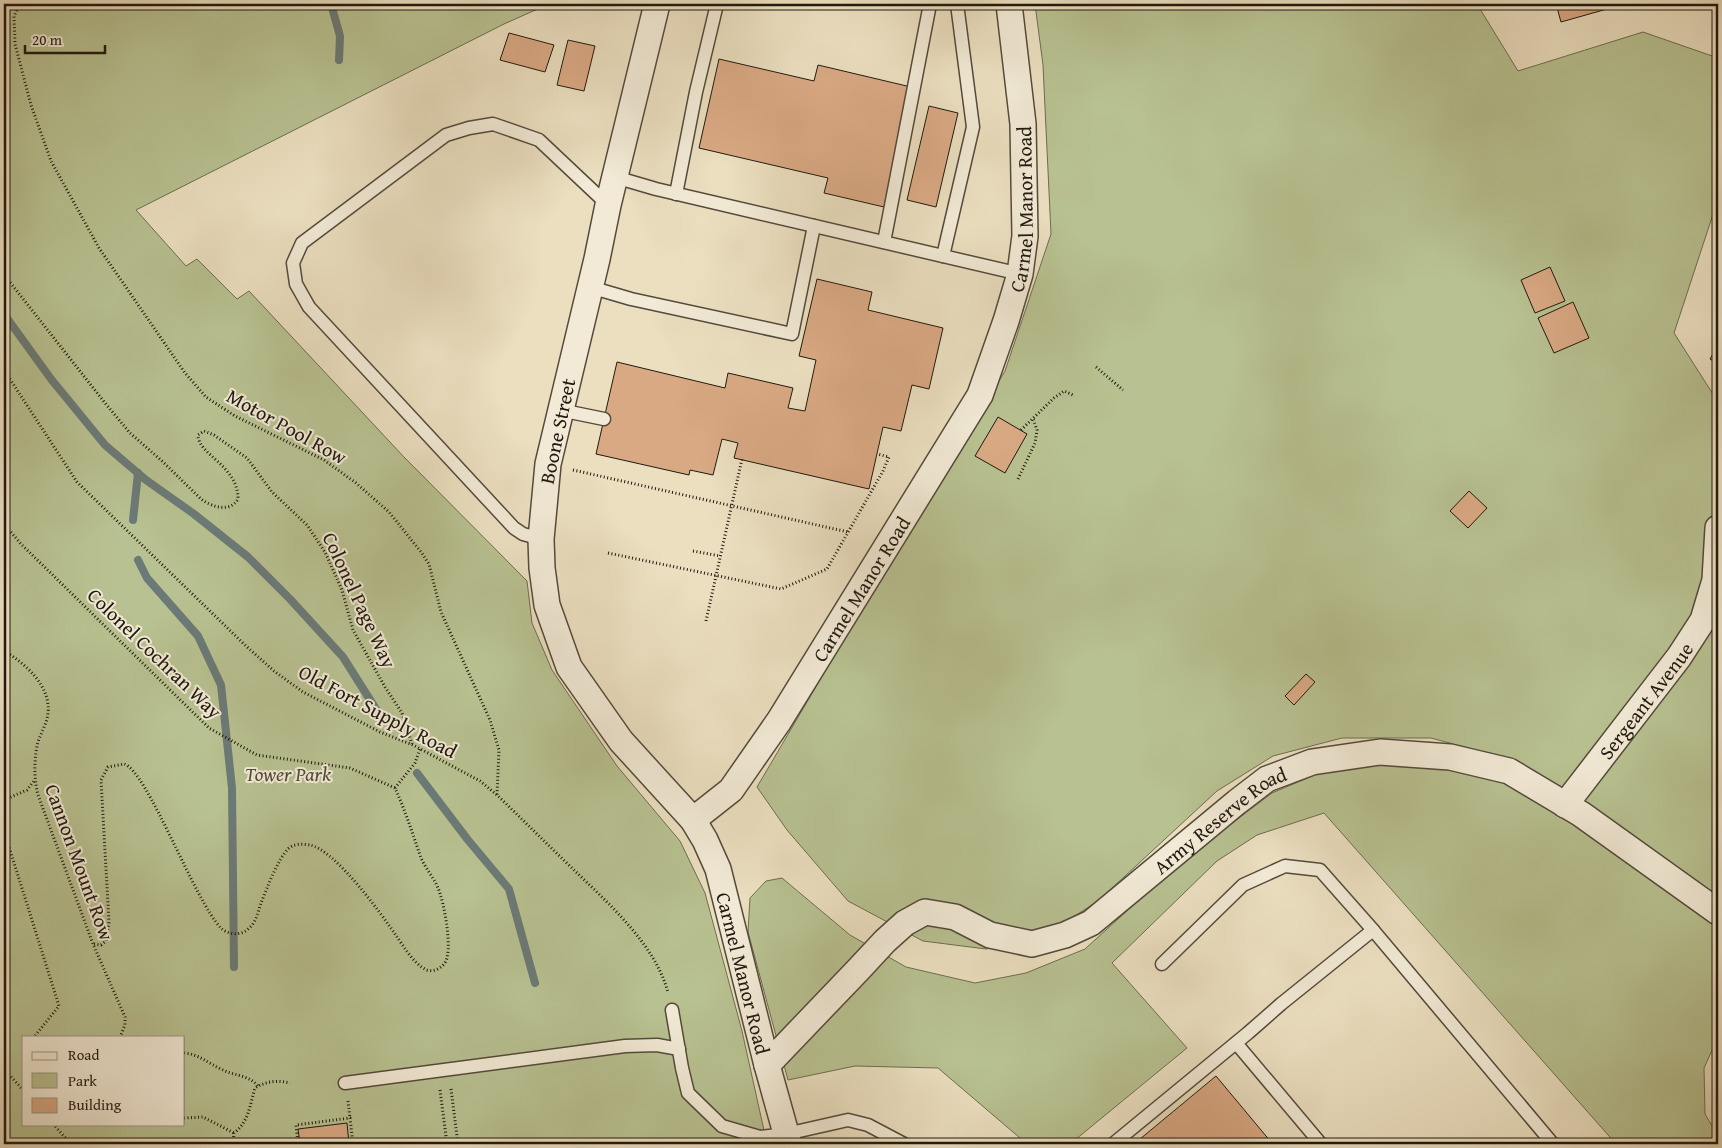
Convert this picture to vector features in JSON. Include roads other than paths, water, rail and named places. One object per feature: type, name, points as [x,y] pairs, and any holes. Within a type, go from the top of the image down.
[{"type":"street","name":"Boone Street","points":[[657,4],[548,464],[541,540],[542,568],[547,605],[568,667],[621,741],[693,820]]},
{"type":"street","name":"Carmel Manor Road","points":[[788,1139],[766,1065],[718,869],[705,840],[693,820],[731,790],[779,721],[980,395],[1020,274],[1025,236],[1023,124],[1009,4]]},
{"type":"street","name":"Sergeant Avenue","points":[[1565,805],[1679,657],[1703,620],[1715,580],[1718,528]]},
{"type":"street","name":"Army Reserve Road","points":[[766,1065],[884,941],[905,923],[926,912],[955,917],[990,935],[1032,944],[1065,934],[1091,923],[1267,779],[1312,762],[1380,752],[1450,757],[1509,771],[1580,814],[1718,912]]},
{"type":"lane","points":[[676,194],[696,92],[717,4]]},
{"type":"lane","points":[[884,242],[930,4]]},
{"type":"lane","points":[[942,256],[973,127],[957,4]]},
{"type":"lane","points":[[541,540],[523,534],[514,528],[309,308],[296,284],[293,263],[302,243],[446,136],[469,128],[493,124],[539,140],[608,205]]},
{"type":"lane","points":[[615,177],[676,194],[1020,274]]},
{"type":"lane","points":[[590,287],[631,299],[792,334],[814,226]]},
{"type":"lane","points":[[560,410],[604,419]]},
{"type":"lane","points":[[1162,964],[1243,885],[1285,866],[1320,870],[1373,930],[1553,1144]]},
{"type":"lane","points":[[1113,1144],[1373,930]]},
{"type":"lane","points":[[672,1010],[688,1093],[722,1126],[760,1137],[788,1139],[848,1120],[868,1125],[904,1144]]},
{"type":"lane","points":[[1236,1043],[1321,1144]]},
{"type":"lane","points":[[345,1083],[624,1046],[657,1045],[679,1049]]},
{"type":"waterway","points":[[331,4],[340,36],[339,60]]},
{"type":"waterway","points":[[4,314],[51,379],[105,445],[146,480],[194,514],[248,557],[290,599],[343,657],[379,714]]},
{"type":"waterway","points":[[133,520],[138,473]]},
{"type":"waterway","points":[[138,560],[147,578],[198,636],[221,685],[232,788],[234,967]]},
{"type":"waterway","points":[[417,773],[468,840],[509,889],[535,983]]},
{"type":"park label","name":"Tower Park","points":[[288,773]]}]
